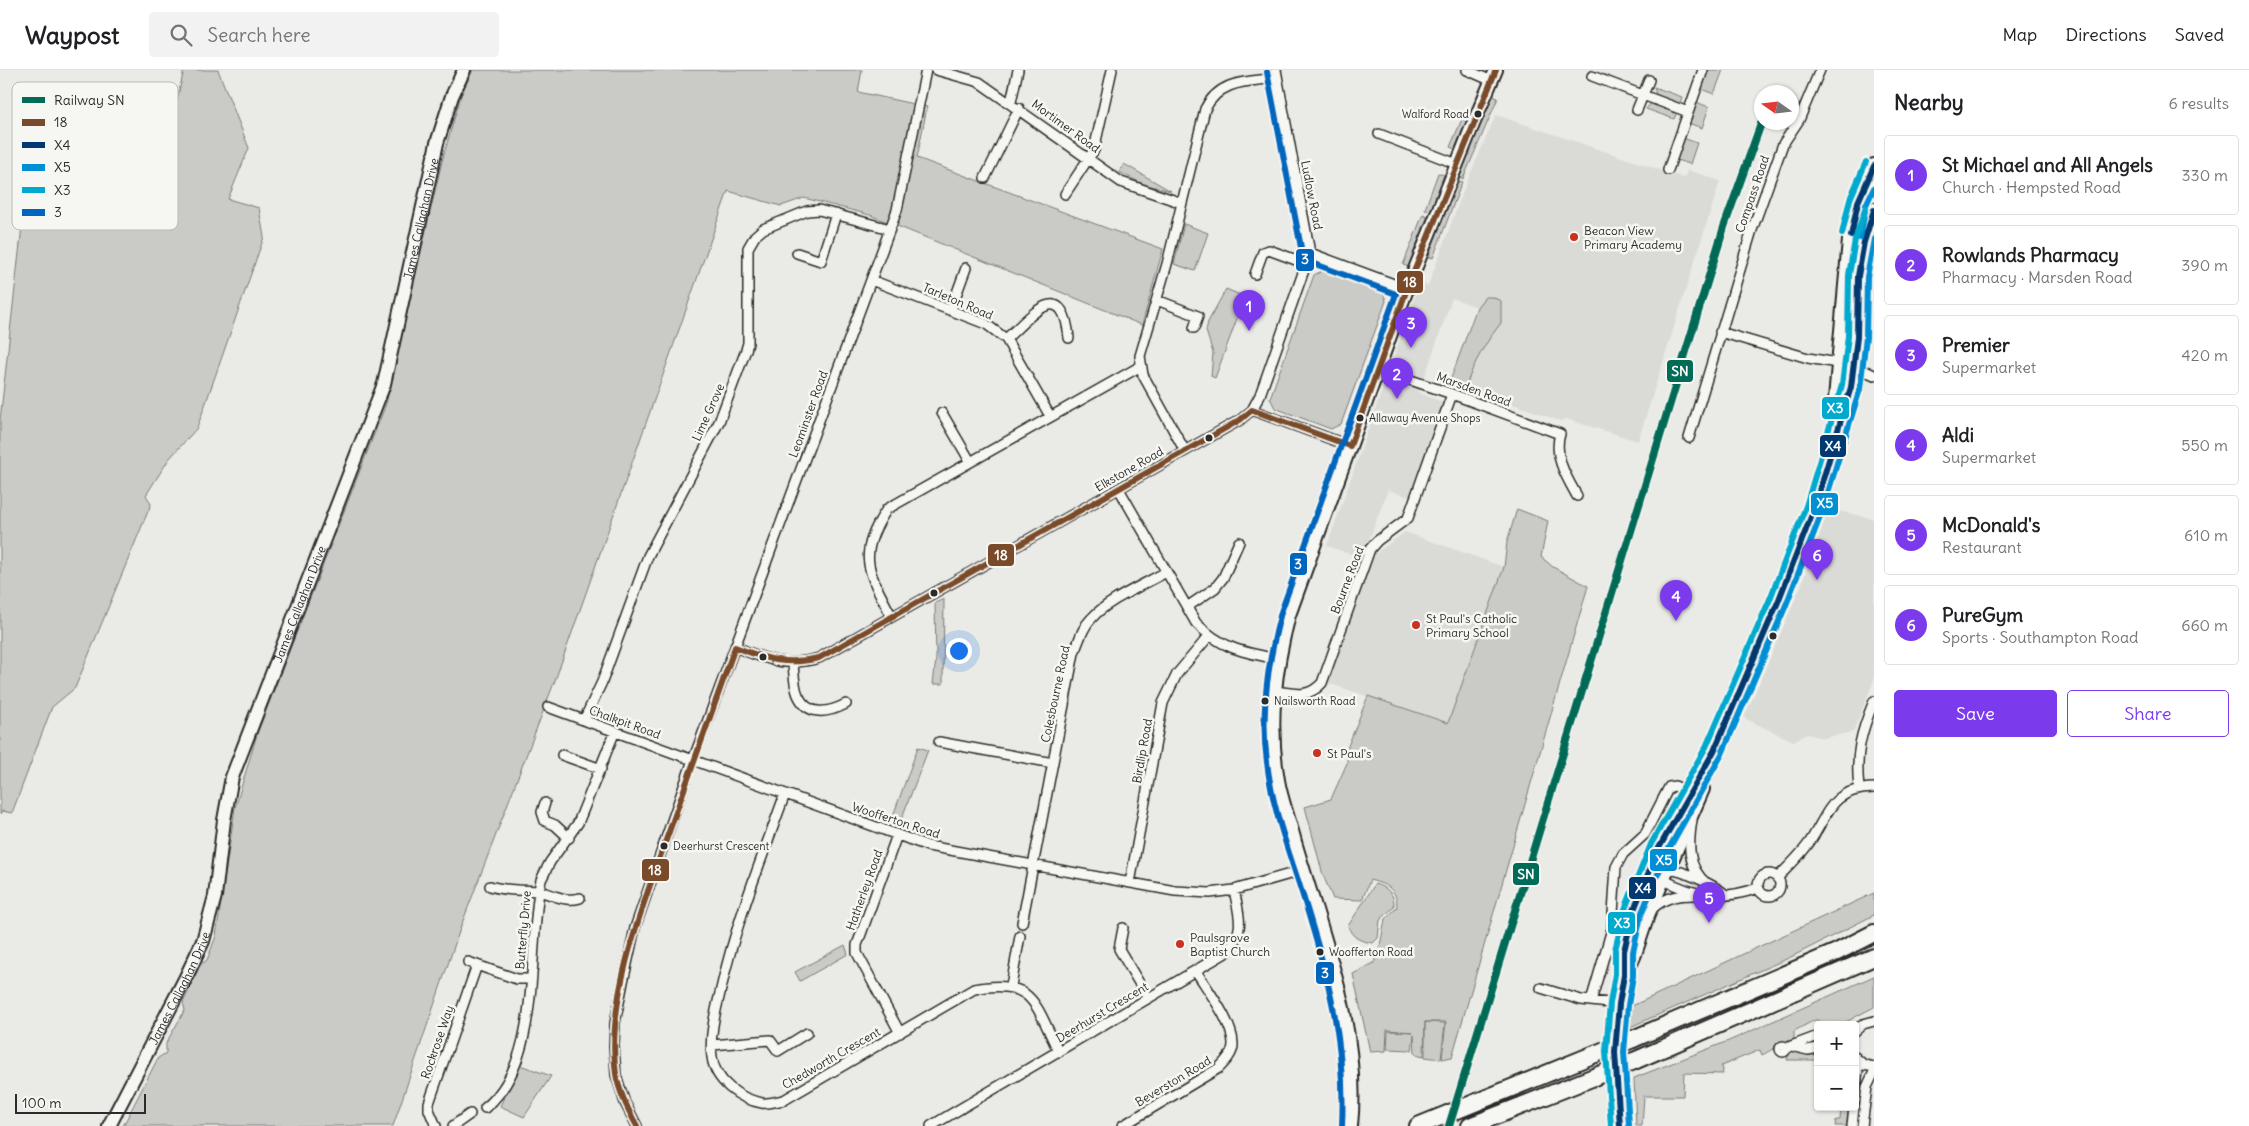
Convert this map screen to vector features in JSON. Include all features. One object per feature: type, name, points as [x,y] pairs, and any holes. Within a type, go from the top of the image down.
[{"type":"highway","points":[[1423,1124],[1633,1039],[1837,952],[1874,933]]},
{"type":"highway","points":[[1471,1125],[1634,1061],[1874,957]]},
{"type":"main road","points":[[1848,364],[1845,289],[1850,240],[1858,202],[1874,166]]},
{"type":"main road","points":[[1624,975],[1634,954],[1662,874],[1696,796],[1710,770],[1714,751],[1778,602],[1806,532],[1824,478],[1837,428],[1836,399],[1848,364],[1858,276],[1864,242],[1874,210]]},
{"type":"main road","points":[[1621,1124],[1615,1052],[1626,943],[1637,900],[1654,859],[1696,796]]},
{"type":"main road","points":[[1654,859],[1653,866],[1662,874]]},
{"type":"main road","points":[[1626,943],[1650,884],[1662,874]]},
{"type":"street","name":"James Callaghan Drive","points":[[109,1126],[203,941],[215,896],[224,820],[232,777],[384,384],[437,143],[452,96],[464,70]]},
{"type":"street","name":"Leominster Road","points":[[694,760],[897,210],[926,70]]},
{"type":"street","name":"Mortimer Road","points":[[936,70],[979,82],[1011,102],[1121,182],[1182,203]]},
{"type":"street","points":[[1011,102],[1018,70]]},
{"type":"street","points":[[1065,194],[1094,150],[1112,70]]},
{"type":"street","points":[[1351,1126],[1352,1058],[1338,987],[1278,782],[1273,720],[1274,691],[1278,659],[1289,615],[1407,288],[1456,164],[1494,75],[1467,70]]},
{"type":"street","points":[[1668,170],[1704,70]]},
{"type":"street","name":"Compass Road","points":[[1689,438],[1752,230],[1780,151],[1799,120],[1820,70]]},
{"type":"street","points":[[1185,451],[1143,376],[1140,356],[1157,300],[1205,109],[1210,100],[1227,85],[1277,74]]},
{"type":"street","name":"Ludlow Road","points":[[1277,74],[1310,253]]},
{"type":"street","points":[[1592,76],[1688,112]]},
{"type":"street","points":[[1637,110],[1649,80]]},
{"type":"street","points":[[985,178],[1019,108]]},
{"type":"street","points":[[1379,134],[1456,164]]},
{"type":"street","name":"Lime Grove","points":[[584,720],[602,682],[648,556],[719,422],[746,350],[748,343],[748,248],[755,236],[762,229],[776,223],[807,212],[819,210],[890,229]]},
{"type":"street","points":[[797,253],[821,261],[836,214]]},
{"type":"street","points":[[1254,274],[1263,252],[1269,250],[1307,264]]},
{"type":"street","points":[[1350,446],[1252,410],[1260,395],[1310,253],[1407,288]]},
{"type":"street","points":[[951,309],[966,268]]},
{"type":"street","name":"Tarleton Road","points":[[871,280],[951,309],[986,324],[1006,339],[1050,416]]},
{"type":"street","points":[[1157,300],[1198,316],[1194,328]]},
{"type":"street","points":[[1006,339],[1042,306],[1052,304],[1060,308],[1066,316],[1069,338]]},
{"type":"street","points":[[1720,332],[1808,358],[1848,364],[1874,375]]},
{"type":"street","points":[[892,617],[870,573],[868,552],[874,528],[887,509],[1141,366]]},
{"type":"street","name":"Marsden Road","points":[[1378,369],[1560,434],[1558,452],[1560,460],[1577,496]]},
{"type":"street","name":"Bourne Road","points":[[1274,691],[1308,694],[1316,690],[1322,683],[1370,549],[1377,541],[1408,518],[1452,394]]},
{"type":"street","name":"Elkstone Road","points":[[735,647],[773,661],[793,664],[819,658],[1240,420],[1252,410]]},
{"type":"street","points":[[942,412],[970,461]]},
{"type":"street","points":[[1119,489],[1196,623],[1209,636],[1221,644],[1239,651],[1278,659]]},
{"type":"street","points":[[1187,607],[1215,588],[1223,578],[1239,542]]},
{"type":"street","name":"Colesbourne Road","points":[[1022,923],[1074,653],[1082,632],[1091,618],[1103,608],[1166,572]]},
{"type":"street","name":"Birdlip Road","points":[[1130,883],[1164,703],[1177,674],[1209,636]]},
{"type":"street","points":[[793,664],[798,696],[809,707],[820,712],[831,712],[846,704]]},
{"type":"street","points":[[1859,788],[1857,767],[1859,744],[1862,729],[1874,701]]},
{"type":"street","name":"Chalkpit Road","points":[[548,707],[694,760]]},
{"type":"street","name":"Butterfly Drive","points":[[485,1108],[496,1099],[514,1066],[525,1031],[538,891],[541,880],[550,862],[578,823],[601,770],[615,731]]},
{"type":"street","points":[[939,742],[1053,763]]},
{"type":"street","points":[[562,755],[601,770]]},
{"type":"street","points":[[637,1126],[625,1102],[616,1075],[615,1023],[636,928],[694,760]]},
{"type":"street","name":"Woofferton Road","points":[[694,760],[896,836],[928,846],[1130,883],[1175,891],[1210,893],[1234,890],[1304,870]]},
{"type":"street","points":[[1591,1001],[1612,930],[1616,867],[1623,854],[1645,834],[1669,788],[1675,786],[1696,796],[1691,826],[1690,859],[1695,871],[1707,884]]},
{"type":"street","points":[[1777,878],[1806,846],[1830,805],[1844,794],[1859,788],[1874,788]]},
{"type":"street","name":"Chedworth Crescent","points":[[785,794],[755,877],[727,964],[716,1009],[712,1058],[718,1074],[728,1088],[744,1098],[764,1103],[784,1100],[974,989],[992,986],[1011,986]]},
{"type":"street","points":[[545,803],[542,812],[545,821],[555,825],[569,838]]},
{"type":"street","name":"Hatherley Road","points":[[896,836],[859,939],[857,953],[900,1033]]},
{"type":"street","points":[[1662,874],[1676,871],[1707,884],[1726,895]]},
{"type":"street","points":[[1662,874],[1702,895]]},
{"type":"street","points":[[1770,874],[1777,878],[1780,886],[1775,894],[1765,896],[1758,888],[1759,880],[1763,876],[1770,874]]},
{"type":"street","points":[[490,886],[507,891],[538,891],[572,901],[580,898]]},
{"type":"street","points":[[1647,915],[1660,902],[1672,896],[1702,895],[1711,897],[1743,894],[1758,888]]},
{"type":"street","name":"Deerhurst Crescent","points":[[932,1126],[1227,952],[1234,944],[1241,922],[1234,890]]},
{"type":"street","points":[[1123,928],[1119,949],[1148,998]]},
{"type":"street","points":[[1020,936],[1011,986],[1030,996],[1059,1052]]},
{"type":"street","points":[[468,962],[517,979],[531,979]]},
{"type":"street","name":"Rockrose Way","points":[[436,1126],[429,1110],[429,1103],[477,965]]},
{"type":"street","name":"Beverston Road","points":[[1122,1126],[1219,1068],[1228,1058],[1233,1046],[1231,1030],[1196,971]]},
{"type":"street","points":[[1541,988],[1582,1000],[1619,1004]]},
{"type":"street","points":[[712,1045],[770,1040],[778,1051],[807,1033]]},
{"type":"street","points":[[1814,1038],[1790,1047],[1808,1050],[1814,1049]]},
{"type":"street","points":[[1859,1061],[1864,1065],[1874,1067]]},
{"type":"street","points":[[1862,1126],[1867,1087],[1874,1072]]},
{"type":"street","points":[[1852,1126],[1854,1111]]},
{"type":"street","points":[[453,1126],[470,1114]]},
{"type":"shaded area","points":[[184,70],[218,70],[249,148],[228,199],[259,208],[264,237],[197,428],[169,459],[146,495],[151,504],[75,688],[52,707],[12,813],[2,811],[0,814],[0,420],[22,230],[178,230],[178,95]]},
{"type":"shaded area","points":[[473,70],[862,70],[858,92],[927,107],[917,158],[1163,249],[1142,325],[870,215],[804,198],[781,206],[728,191],[557,675],[461,926],[393,1126],[123,1126],[158,1058],[166,1053],[166,1043],[185,1010],[183,1003],[200,965],[207,960],[216,936],[235,808],[258,731],[386,404],[442,161],[461,95]]},
{"type":"shaded area","points":[[1708,70],[1723,70],[1714,94],[1701,89]]},
{"type":"shaded area","points":[[1654,87],[1682,97],[1680,104],[1656,95]]},
{"type":"shaded area","points":[[1492,96],[1498,98],[1463,179],[1457,176]]},
{"type":"shaded area","points":[[1696,102],[1709,107],[1702,128],[1688,123]]},
{"type":"shaded area","points":[[1651,103],[1677,112],[1674,119],[1646,109]]},
{"type":"shaded area","points":[[1465,112],[1470,114],[1455,149],[1450,147]]},
{"type":"shaded area","name":"Beacon View Primary Academy","points":[[1496,115],[1684,178],[1688,170],[1720,181],[1638,441],[1566,419],[1560,421],[1450,381],[1477,307],[1452,298],[1419,393],[1445,403],[1410,497],[1388,490],[1362,558],[1327,546],[1420,283],[1428,286],[1464,189]]},
{"type":"shaded area","points":[[1683,138],[1697,143],[1690,164],[1676,160]]},
{"type":"shaded area","points":[[1124,164],[1171,191],[1143,184],[1119,172]]},
{"type":"shaded area","points":[[1438,173],[1444,175],[1430,211],[1425,209]]},
{"type":"shaded area","points":[[1456,180],[1462,182],[1433,258],[1430,257],[1429,251]]},
{"type":"shaded area","points":[[1423,214],[1428,216],[1409,267],[1403,265]]},
{"type":"shaded area","points":[[1184,224],[1208,233],[1195,271],[1174,264]]},
{"type":"shaded area","points":[[1326,269],[1382,289],[1386,301],[1341,424],[1331,429],[1275,408],[1270,398],[1314,275]]},
{"type":"shaded area","points":[[1226,289],[1245,297],[1215,378],[1211,376],[1213,353],[1206,331],[1208,322]]},
{"type":"shaded area","points":[[1485,297],[1492,297],[1501,301],[1501,323],[1480,353],[1466,387],[1450,381],[1477,307]]},
{"type":"shaded area","points":[[1517,509],[1548,521],[1541,557],[1553,567],[1588,586],[1452,1057],[1442,1059],[1446,1022],[1425,1022],[1424,1056],[1415,1054],[1414,1035],[1412,1050],[1387,1049],[1388,1031],[1413,1032],[1387,1030],[1386,1051],[1370,1052],[1353,974],[1374,963],[1379,951],[1385,920],[1397,907],[1397,901],[1390,888],[1370,880],[1362,900],[1333,899],[1323,875],[1305,807],[1331,799],[1347,763],[1348,746],[1368,696],[1448,723],[1504,567],[1507,542]]},
{"type":"shaded area","points":[[1829,509],[1874,519],[1874,680],[1853,732],[1823,738],[1807,734],[1793,741],[1744,718],[1801,586]]},
{"type":"shaded area","name":"St Paul's Catholic Primary School","points":[[1405,532],[1504,567],[1448,723],[1328,683],[1372,559],[1379,551]]},
{"type":"shaded area","points":[[944,599],[943,684],[933,684],[936,659],[935,603]]},
{"type":"shaded area","points":[[918,747],[928,750],[898,828],[890,824]]},
{"type":"shaded area","points":[[1375,884],[1383,887],[1392,895],[1394,907],[1380,920],[1378,938],[1373,943],[1357,938],[1348,926]]},
{"type":"shaded area","points":[[1874,893],[1874,915],[1791,957],[1630,1027],[1632,1006]]},
{"type":"shaded area","points":[[845,945],[848,954],[800,981],[795,972]]},
{"type":"shaded area","points":[[1874,976],[1874,1007],[1848,1021],[1815,1020],[1794,1031],[1794,1039],[1762,1055],[1760,1050],[1721,1066],[1723,1074],[1684,1073],[1683,1096],[1644,1096],[1642,1126],[1636,1126],[1634,1078],[1731,1040]]},
{"type":"shaded area","points":[[1425,1022],[1445,1023],[1441,1059],[1425,1057]]},
{"type":"shaded area","points":[[1793,1051],[1807,1053],[1814,1052],[1814,1060],[1787,1060],[1789,1053]]},
{"type":"shaded area","points":[[520,1065],[551,1076],[524,1117],[500,1106]]},
{"type":"shaded area","points":[[1841,1111],[1849,1111],[1847,1126],[1835,1126],[1836,1120],[1840,1120]]},
{"type":"rail line","name":"SN","points":[[1449,1126],[1724,227],[1759,130]]},
{"type":"transit line","name":"18","points":[[637,1126],[624,1101],[616,1074],[614,1045],[616,1014],[622,982],[649,886],[735,647],[776,660],[796,661],[819,658],[1240,420],[1252,410],[1350,446],[1407,289],[1496,70]]},
{"type":"transit line","name":"3","points":[[1267,72],[1303,258],[1396,294],[1281,612],[1272,649],[1266,687],[1264,724],[1269,779],[1282,830],[1320,954],[1333,1009],[1341,1065],[1342,1126]]},
{"type":"transit line","name":"X3","points":[[1842,234],[1850,199],[1866,162]]},
{"type":"transit line","name":"X4","points":[[1851,236],[1858,202],[1874,166]]},
{"type":"transit line","name":"X5","points":[[1860,238],[1866,205],[1874,188]]},
{"type":"transit line","name":"X3","points":[[1611,1126],[1606,1051],[1610,1003],[1615,974],[1615,950],[1625,909],[1651,844],[1706,747],[1770,599],[1806,506],[1842,385],[1848,336],[1849,275],[1855,240],[1866,207]]},
{"type":"transit line","name":"X4","points":[[1620,1126],[1615,1052],[1619,1004],[1624,975],[1624,951],[1633,912],[1659,848],[1714,751],[1778,602],[1814,509],[1851,387],[1857,337],[1858,276],[1864,242],[1874,210]]},
{"type":"transit line","name":"X5","points":[[1629,1125],[1624,1052],[1628,1005],[1633,976],[1633,952],[1641,915],[1667,852],[1722,754],[1786,605],[1822,512],[1860,389],[1866,337],[1867,277],[1874,239]]},
{"type":"place","name":"Walford Road","points":[[1478,114]]},
{"type":"place","name":"Beacon View Primary Academy","points":[[1574,237]]},
{"type":"place","name":"St Michael and All Angels","points":[[1249,331]]},
{"type":"place","name":"Premier","points":[[1411,348]]},
{"type":"place","name":"Rowlands Pharmacy","points":[[1397,399]]},
{"type":"place","name":"Allaway Avenue Shops","points":[[1360,418]]},
{"type":"place","name":"PureGym","points":[[1817,580]]},
{"type":"place","name":"Aldi","points":[[1676,621]]},
{"type":"place","name":"St Paul's Catholic Primary School","points":[[1416,625]]},
{"type":"place","name":"Nailsworth Road","points":[[1265,701]]},
{"type":"place","name":"St Paul's","points":[[1317,753]]},
{"type":"place","name":"Deerhurst Crescent","points":[[664,846]]},
{"type":"place","name":"McDonald's","points":[[1709,923]]},
{"type":"place","name":"Paulsgrove Baptist Church","points":[[1180,944]]},
{"type":"place","name":"Woofferton Road","points":[[1320,952]]}]
